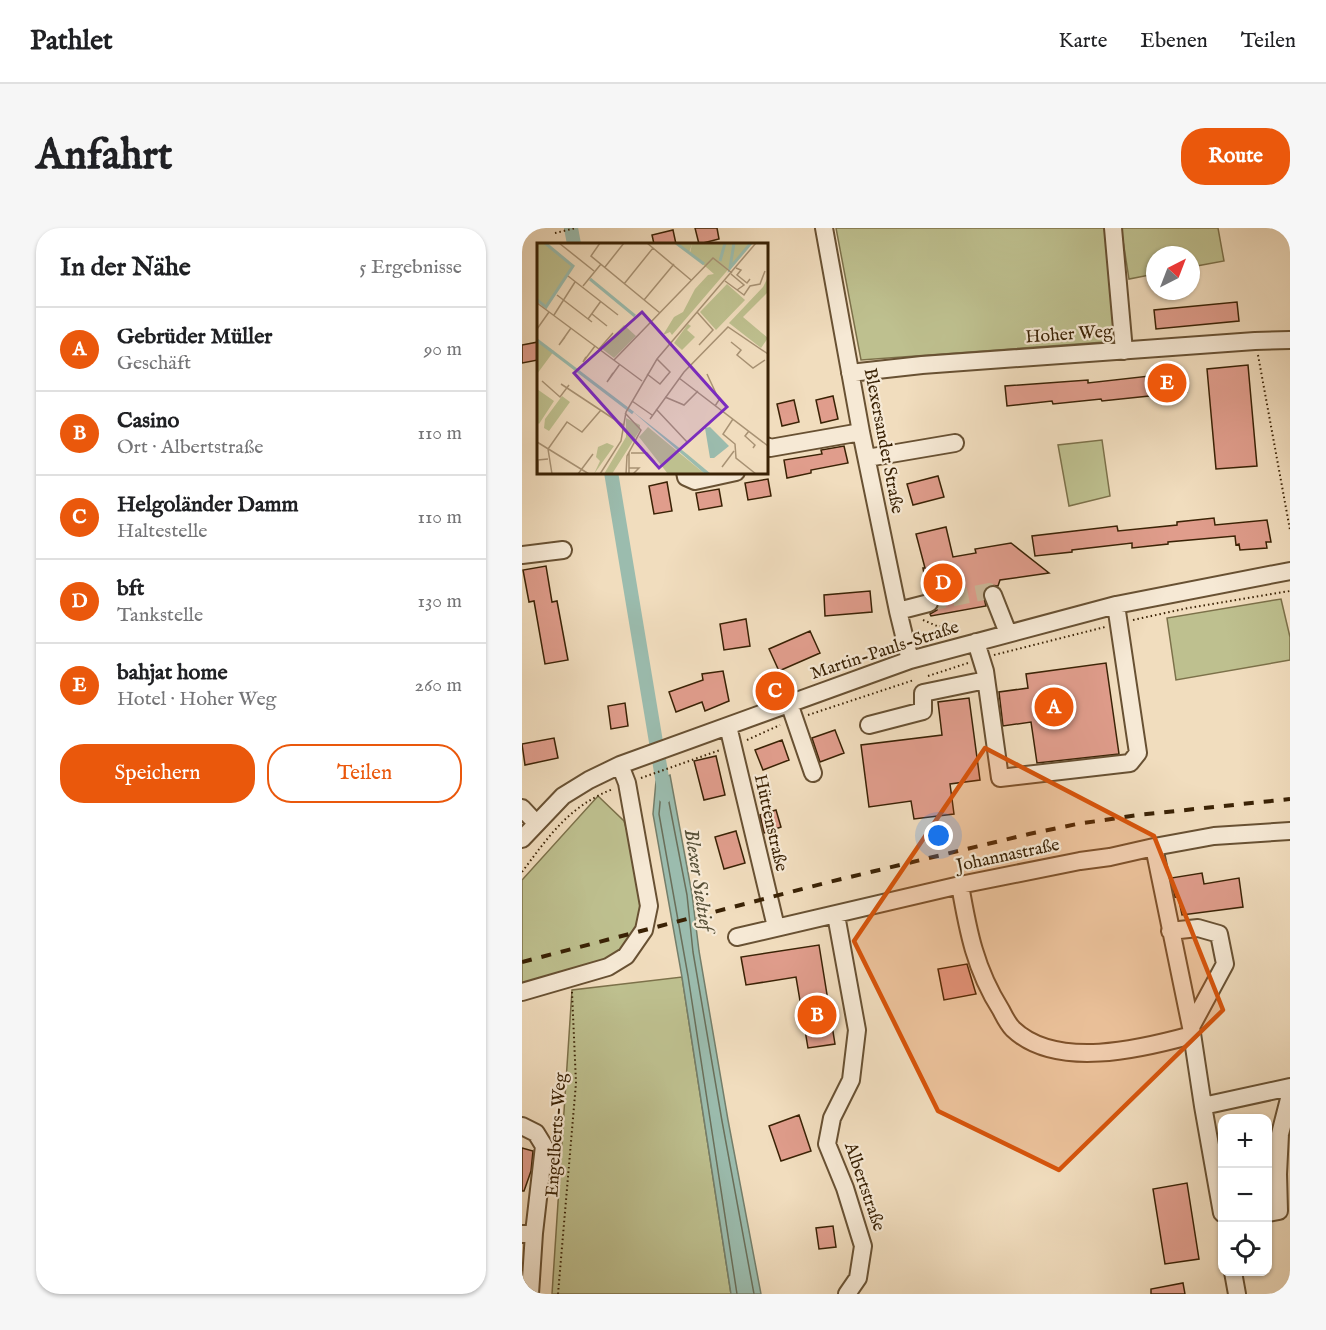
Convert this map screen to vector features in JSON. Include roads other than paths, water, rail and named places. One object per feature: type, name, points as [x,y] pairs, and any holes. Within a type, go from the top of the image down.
[{"type":"street","name":"Blexersander Straße","points":[[824,228],[861,432],[905,609],[910,660]]},
{"type":"street","points":[[1113,228],[1124,351]]},
{"type":"street","name":"Hoher Weg","points":[[850,373],[922,365],[1290,340]]},
{"type":"street","points":[[768,449],[861,432]]},
{"type":"street","points":[[867,458],[955,443]]},
{"type":"street","points":[[685,474],[686,477],[695,482],[728,474]]},
{"type":"street","points":[[522,555],[563,550]]},
{"type":"street","name":"Martin-Pauls-Straße","points":[[522,839],[569,792],[589,780],[626,763],[728,726],[792,711],[910,660],[1116,605],[1290,571]]},
{"type":"street","points":[[993,596],[1008,633]]},
{"type":"street","points":[[905,609],[929,603]]},
{"type":"street","points":[[976,642],[986,680],[1000,778],[1130,764],[1138,753],[1122,633],[1116,605]]},
{"type":"street","points":[[869,725],[923,711],[923,693],[986,680]]},
{"type":"street","points":[[792,711],[813,773]]},
{"type":"street","name":"Hüttenstraße","points":[[728,726],[776,927]]},
{"type":"street","points":[[522,992],[608,967],[626,956],[644,930],[649,906],[627,783],[626,763]]},
{"type":"street","points":[[522,807],[536,823]]},
{"type":"street","name":"Johannastraße","points":[[737,937],[960,885],[1080,861],[1214,836],[1290,831]]},
{"type":"street","points":[[1154,847],[1192,1031],[1218,1190]]},
{"type":"street","points":[[960,885],[974,955],[987,988],[1012,1028],[1033,1042],[1058,1052],[1113,1052],[1161,1044],[1192,1031],[1225,964],[1219,934],[1198,928],[1170,931]]},
{"type":"street","name":"Albertstraße","points":[[836,915],[857,1030],[851,1080],[832,1118],[827,1144],[845,1188],[863,1246],[858,1278],[847,1294]]},
{"type":"street","points":[[1203,1106],[1290,1087]]},
{"type":"street","points":[[1272,1212],[1279,1211],[1280,1134],[1290,1095]]},
{"type":"street","points":[[522,1126],[536,1133],[543,1146],[528,1234],[527,1288]]},
{"type":"street","points":[[1234,1276],[1237,1294]]},
{"type":"water","points":[[670,775],[692,894],[699,951],[728,1120],[761,1294],[731,1294],[682,977],[653,814],[656,781]]},
{"type":"waterway","name":"Blexer Sieltief","points":[[571,228],[574,243]]},
{"type":"waterway","name":"Blexer Sieltief","points":[[611,474],[665,796]]},
{"type":"tunnel","points":[[929,603],[989,591],[993,595]]},
{"type":"railway","points":[[522,962],[829,882],[1029,834],[1138,815],[1290,799]]},
{"type":"place","name":"bahjat home","points":[[1167,383]]},
{"type":"place","name":"bft","points":[[943,583]]},
{"type":"place","name":"Helgoländer Damm","points":[[775,691]]},
{"type":"place","name":"Gebrüder Müller","points":[[1054,707]]},
{"type":"place","name":"Casino","points":[[817,1015]]}]
